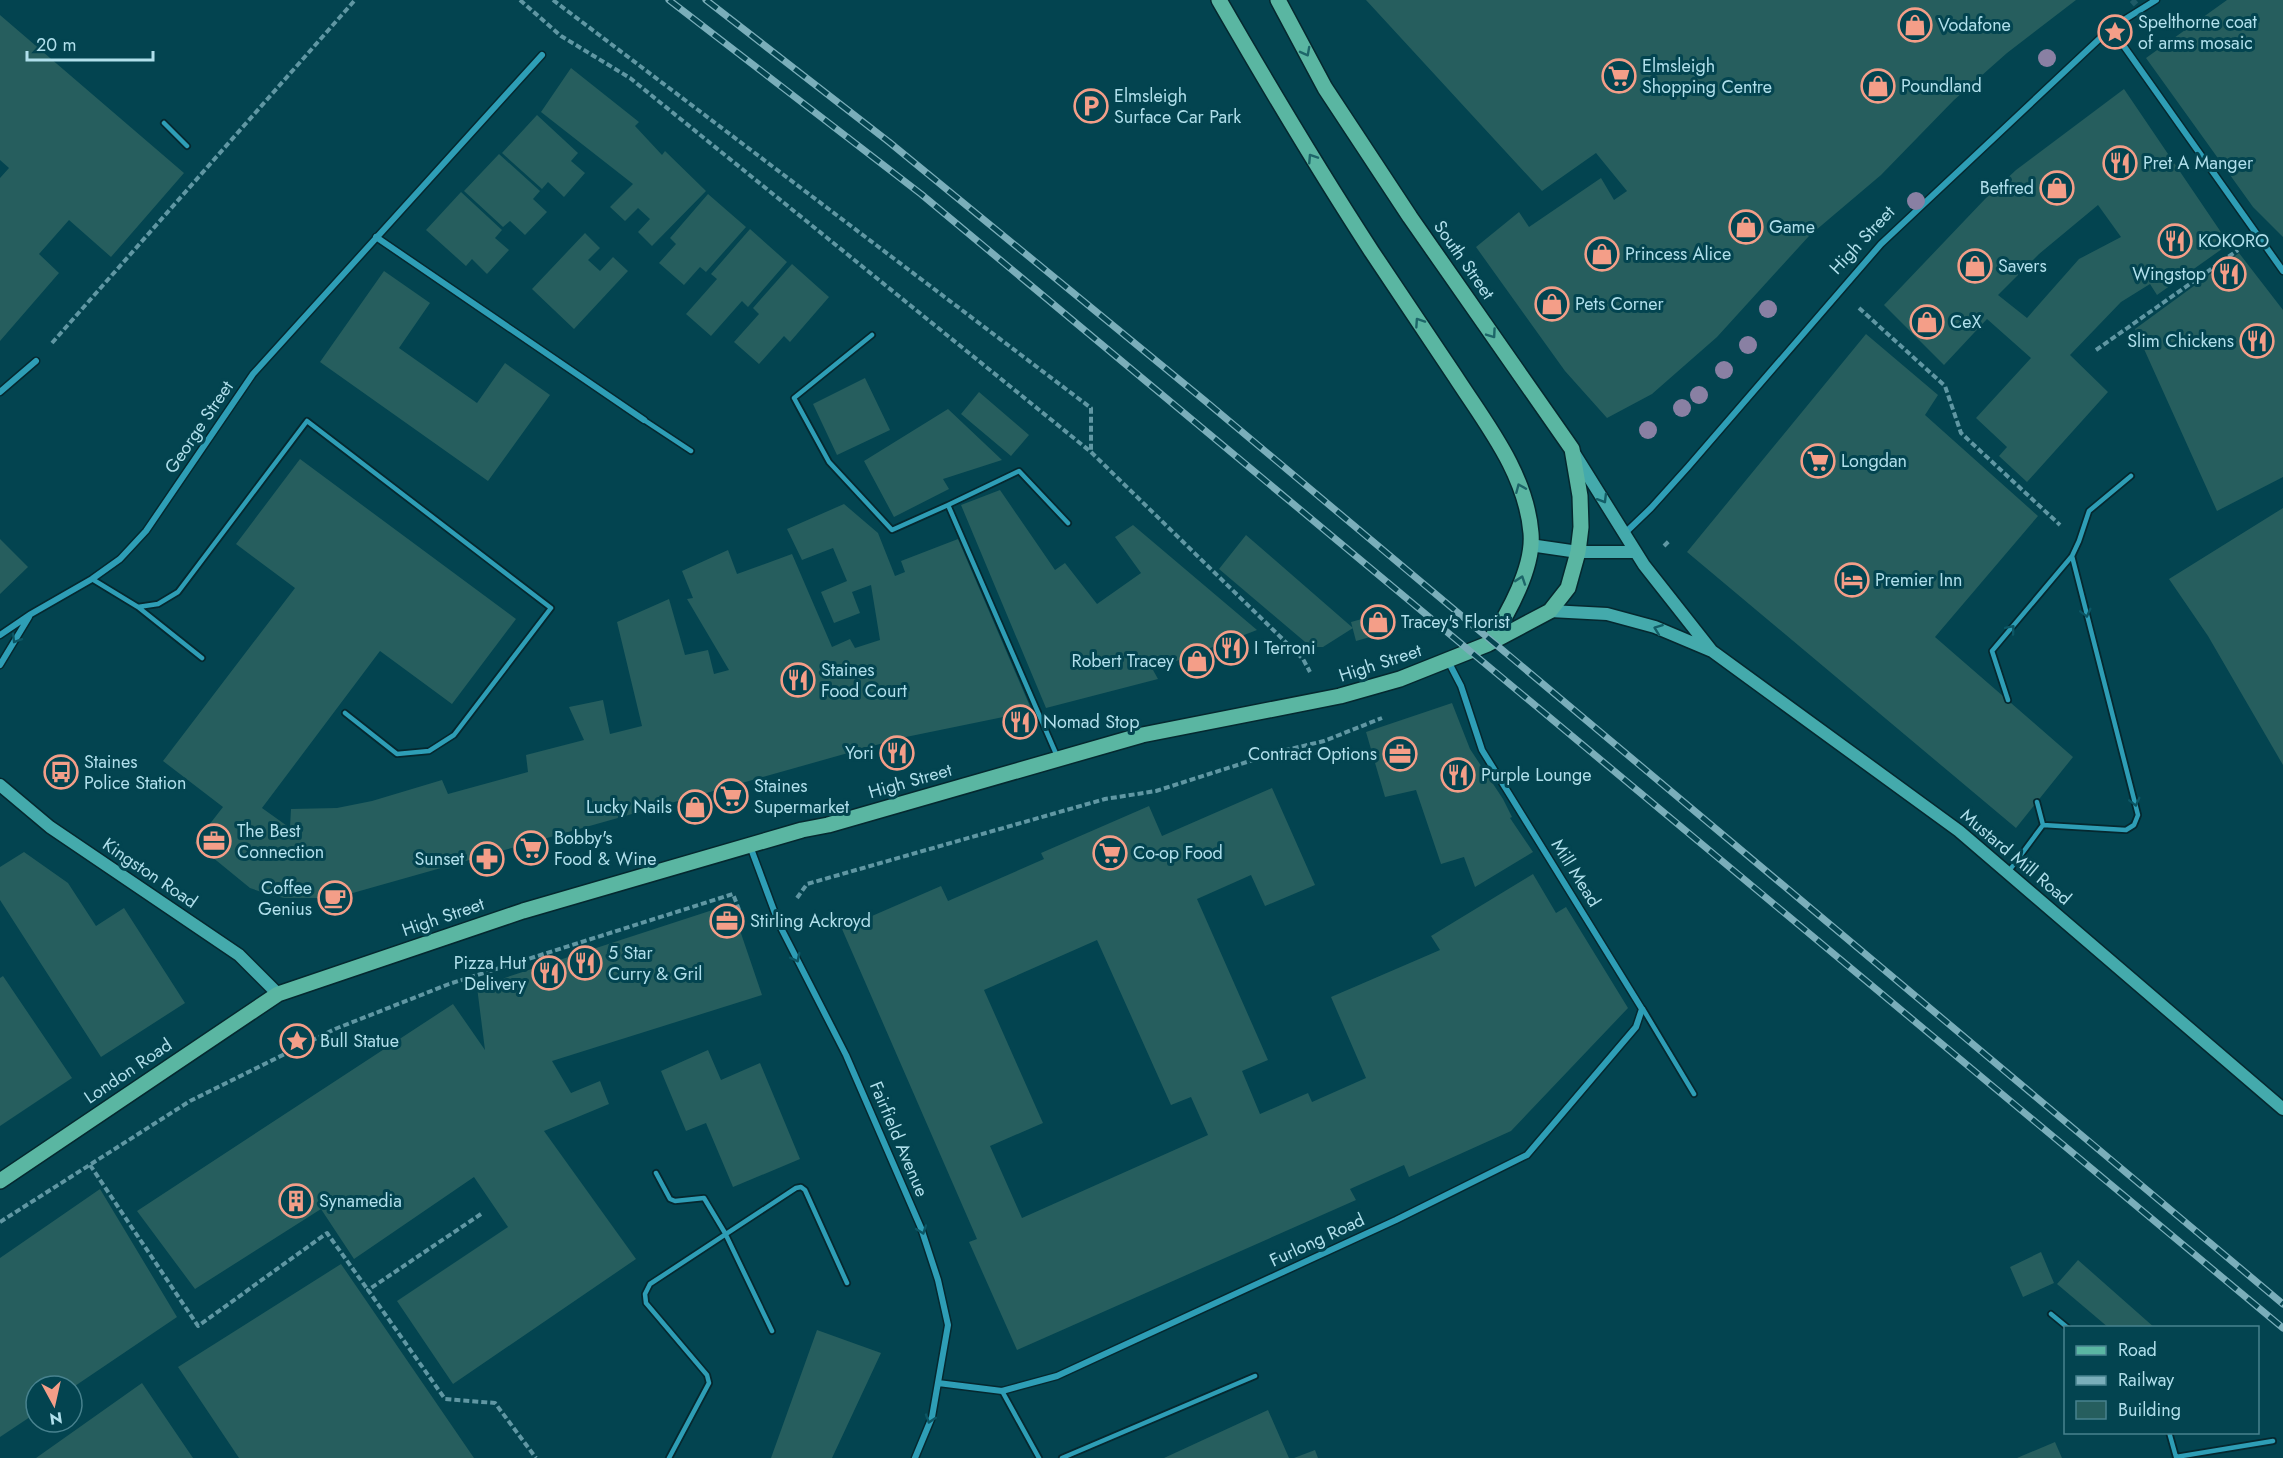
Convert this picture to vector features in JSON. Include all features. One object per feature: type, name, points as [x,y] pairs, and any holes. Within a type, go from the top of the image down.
[{"type":"main road","points":[[1219,0],[1288,120],[1500,444],[1524,496],[1531,533],[1524,572],[1508,614],[1488,644]]},
{"type":"main road","name":"South Street","points":[[1278,0],[1325,88],[1410,217],[1572,449],[1580,495],[1581,527],[1578,552]]},
{"type":"main road","name":"High Street","points":[[278,994],[523,911],[1142,735],[1340,696],[1400,680],[1488,644],[1550,611],[1568,588],[1578,552]]},
{"type":"main road","name":"London Road","points":[[0,1181],[278,994]]},
{"type":"street","name":"High Street","points":[[1624,534],[1688,467],[1881,244],[2111,28],[2156,0]]},
{"type":"street","points":[[2111,28],[2283,271]]},
{"type":"street","name":"George Street","points":[[0,635],[31,614],[92,579],[120,559],[146,531],[253,374],[542,55]]},
{"type":"street","points":[[376,237],[644,420]]},
{"type":"street","points":[[0,392],[36,361]]},
{"type":"street","name":"Mustard Mill Road","points":[[1572,449],[1624,534],[1662,590],[1712,651]]},
{"type":"street","points":[[1530,545],[1578,552],[1636,552]]},
{"type":"street","name":"Mustard Mill Road","points":[[1550,611],[1607,614],[1655,627],[1712,651],[1931,809],[2283,1109]]},
{"type":"street","name":"George Street","points":[[0,665],[31,614]]},
{"type":"street","name":"Mill Mead","points":[[1449,661],[1461,686],[1482,750],[1642,1009]]},
{"type":"street","name":"Kingston Road","points":[[0,784],[50,827],[239,955],[278,994]]},
{"type":"street","name":"Fairfield Avenue","points":[[749,846],[779,924],[846,1055],[921,1228],[938,1280],[948,1325],[932,1417],[915,1458]]},
{"type":"street","name":"Furlong Road","points":[[938,1383],[1002,1391],[1057,1376],[1396,1220],[1527,1155],[1636,1027],[1642,1009]]},
{"type":"lane","points":[[164,123],[187,146]]},
{"type":"lane","points":[[872,335],[795,398],[829,462],[892,530],[1019,471],[1068,523]]},
{"type":"lane","points":[[644,420],[691,451]]},
{"type":"lane","points":[[138,607],[158,604],[178,592],[307,421],[551,608],[454,735],[429,751],[397,754],[345,713]]},
{"type":"lane","points":[[2008,700],[1992,651],[2072,556],[2089,512],[2131,476]]},
{"type":"lane","points":[[948,505],[1059,759]]},
{"type":"lane","points":[[2043,825],[2126,830],[2134,825],[2138,815],[2072,556]]},
{"type":"lane","points":[[92,579],[138,607],[202,658]]},
{"type":"lane","points":[[2037,802],[2043,825]]},
{"type":"lane","points":[[2008,873],[2043,825]]},
{"type":"lane","name":"Mill Mead","points":[[1642,1009],[1694,1094]]},
{"type":"lane","points":[[656,1173],[670,1199],[675,1201],[704,1198],[725,1233],[772,1331]]},
{"type":"lane","points":[[669,1458],[709,1383],[707,1375],[646,1303],[645,1294],[650,1284],[725,1233],[801,1187],[805,1190],[847,1283]]},
{"type":"lane","points":[[2051,1314],[2066,1326]]},
{"type":"lane","points":[[1062,1458],[1255,1376]]},
{"type":"lane","points":[[1002,1391],[1039,1458]]},
{"type":"lane","points":[[2169,1434],[2175,1458],[2273,1441]]},
{"type":"path","points":[[36,361],[355,0]]},
{"type":"path","points":[[520,0],[561,36],[630,78],[1091,452],[1303,658],[1310,672]]},
{"type":"path","points":[[553,0],[1091,408],[1091,452]]},
{"type":"path","points":[[2096,350],[2258,236]]},
{"type":"path","points":[[1840,291],[1945,386],[1961,433],[2079,541]]},
{"type":"path","points":[[796,898],[807,884],[1105,799],[1156,791],[1278,752],[1324,741],[1387,715]]},
{"type":"path","points":[[0,1222],[190,1101],[334,1029],[449,984],[733,894],[743,920]]},
{"type":"path","points":[[90,1165],[198,1326],[327,1233],[445,1399],[495,1403],[536,1458]]},
{"type":"path","points":[[368,1290],[481,1214]]},
{"type":"building","points":[[1366,0],[2076,0],[2007,53],[1954,100],[1881,175],[1809,236],[1717,337],[1652,394],[1607,418],[1565,371],[1476,247],[1519,212],[1529,227],[1601,178],[1614,200],[1627,191],[1596,153],[1542,191]]},
{"type":"building","points":[[2227,0],[2283,0],[2283,237],[2253,207],[2146,58]]},
{"type":"building","points":[[0,15],[184,173],[111,257],[69,220],[39,254],[59,273],[0,341],[0,178],[9,168],[0,160]]},
{"type":"building","points":[[571,68],[639,122],[635,126],[662,155],[665,151],[706,191],[652,246],[638,232],[650,219],[638,208],[625,221],[610,207],[633,184],[541,112]]},
{"type":"building","points":[[2124,89],[2229,244],[2157,295],[2150,284],[2121,302],[2070,355],[2108,392],[2027,482],[1999,456],[2007,447],[1976,418],[2031,358],[1987,319],[1944,365],[1884,305],[1986,198],[2016,170]],"holes":[[[2098,205],[2121,237],[2079,259],[2027,318],[1998,295],[2039,254]]]},
{"type":"building","points":[[537,115],[578,153],[571,161],[585,173],[564,197],[548,182],[542,189],[502,153]]},
{"type":"building","points":[[499,154],[540,191],[533,199],[547,212],[525,235],[510,221],[503,227],[464,191]]},
{"type":"building","points":[[461,192],[502,230],[495,238],[509,250],[487,274],[472,259],[466,266],[426,230]]},
{"type":"building","points":[[708,194],[746,227],[706,272],[700,267],[684,285],[659,263],[676,244],[670,238]]},
{"type":"building","points":[[750,229],[787,262],[748,307],[742,301],[711,336],[686,314],[717,279],[711,274]]},
{"type":"building","points":[[585,233],[600,248],[588,260],[600,271],[613,257],[628,271],[574,329],[532,289]]},
{"type":"building","points":[[2239,253],[2283,310],[2283,477],[2217,511],[2135,329]]},
{"type":"building","points":[[792,264],[829,297],[790,342],[784,336],[759,364],[734,342],[759,314],[753,308]]},
{"type":"building","points":[[384,271],[430,303],[399,348],[477,403],[505,363],[550,395],[488,481],[320,362]]},
{"type":"building","name":"Premier Inn","points":[[1866,334],[1938,395],[1925,415],[2038,516],[1935,637],[2073,757],[2016,828],[1687,552]]},
{"type":"building","points":[[865,378],[890,430],[837,455],[813,404]]},
{"type":"building","points":[[979,392],[1029,435],[1011,456],[961,414]]},
{"type":"building","points":[[948,409],[1002,460],[943,479],[949,489],[894,517],[864,461]]},
{"type":"building","points":[[300,459],[516,619],[452,704],[380,651],[262,808],[290,828],[291,809],[337,808],[372,801],[442,780],[448,794],[528,772],[526,755],[584,740],[569,707],[603,700],[610,734],[642,726],[617,622],[669,599],[685,655],[708,650],[714,674],[729,670],[687,599],[693,598],[682,571],[728,550],[737,574],[792,554],[832,647],[850,639],[855,648],[880,640],[871,585],[852,592],[860,613],[834,623],[821,592],[847,581],[833,548],[802,560],[787,529],[844,504],[878,533],[895,576],[905,572],[901,561],[958,539],[1032,711],[901,738],[335,898],[284,898],[267,894],[250,888],[195,843],[223,807],[163,761],[295,588],[236,544]]},
{"type":"building","points":[[1000,490],[1055,570],[1065,563],[1097,604],[1141,573],[1115,537],[1133,525],[1257,630],[1153,670],[1158,679],[1046,708],[961,505]]},
{"type":"building","points":[[2283,508],[2283,765],[2208,636],[2169,579]]},
{"type":"building","points":[[1246,535],[1353,628],[1323,647],[1311,647],[1219,569]]},
{"type":"building","points":[[0,539],[28,567],[0,594]]},
{"type":"building","points":[[1387,612],[1396,619],[1388,632],[1356,641],[1351,622]]},
{"type":"building","name":"Purple Lounge","points":[[1452,703],[1470,749],[1503,799],[1512,817],[1510,818],[1533,852],[1475,887],[1464,857],[1441,864],[1416,790],[1385,797],[1366,732]]},
{"type":"building","points":[[1272,788],[1315,885],[1265,906],[1251,875],[1197,899],[1268,1060],[1242,1071],[1260,1114],[1308,1093],[1312,1102],[1366,1078],[1331,997],[1440,950],[1431,936],[1533,874],[1556,913],[1566,907],[1628,1008],[1511,1131],[1409,1177],[1404,1165],[1350,1189],[1356,1200],[1017,1350],[969,1242],[977,1239],[842,929],[941,886],[948,901],[1044,859],[1041,853],[1149,806],[1162,836]],"holes":[[[1097,940],[1171,1105],[1191,1097],[1208,1135],[1022,1218],[990,1146],[1043,1123],[984,990]]]},
{"type":"building","points":[[24,852],[68,883],[96,926],[124,908],[185,1003],[101,1057],[0,900],[0,867]]},
{"type":"building","name":"Synamedia","points":[[731,904],[762,995],[552,1061],[571,1093],[600,1081],[609,1104],[544,1131],[636,1259],[453,1384],[397,1301],[508,1227],[474,1177],[354,1259],[321,1209],[195,1289],[137,1211],[453,1004],[485,1050],[477,987]]},
{"type":"building","points":[[3,976],[72,1078],[0,1126],[0,978]]},
{"type":"building","points":[[708,1050],[721,1080],[760,1063],[800,1159],[733,1187],[706,1123],[686,1131],[661,1071]]},
{"type":"building","points":[[100,1189],[177,1317],[84,1380],[84,1374],[24,1374],[24,1421],[0,1437],[0,1258]]},
{"type":"building","points":[[2041,1252],[2054,1283],[2023,1297],[2010,1267]]},
{"type":"building","points":[[2078,1260],[2153,1326],[2107,1326],[2057,1284]]},
{"type":"building","points":[[341,1264],[474,1458],[239,1458],[178,1367]]},
{"type":"building","points":[[817,1330],[881,1353],[832,1458],[771,1458]]},
{"type":"building","points":[[142,1383],[193,1458],[36,1458],[70,1434],[84,1434],[84,1424]]},
{"type":"building","points":[[1268,1410],[1289,1458],[1164,1458]]},
{"type":"building","points":[[2055,1442],[2062,1458],[2017,1458]]},
{"type":"building","points":[[1315,1450],[1318,1458],[1294,1458]]},
{"type":"tunnel","points":[[2132,0],[2141,10]]},
{"type":"railway","points":[[669,0],[921,194],[2283,1328]]},
{"type":"railway","points":[[706,0],[889,142],[1204,400],[2283,1304]]},
{"type":"place","name":"Vodafone","points":[[1915,25]]},
{"type":"place","name":"Spelthorne coat of arms mosaic","points":[[2115,32]]},
{"type":"place","name":"Elmsleigh Shopping Centre","points":[[1619,76]]},
{"type":"place","name":"Poundland","points":[[1878,86]]},
{"type":"place","name":"Elmsleigh Surface Car Park","points":[[1091,106]]},
{"type":"place","name":"Pret A Manger","points":[[2120,163]]},
{"type":"place","name":"Betfred","points":[[2057,188]]},
{"type":"place","name":"Game","points":[[1746,227]]},
{"type":"place","name":"KOKORO","points":[[2175,241]]},
{"type":"place","name":"Princess Alice","points":[[1602,254]]},
{"type":"place","name":"Savers","points":[[1975,266]]},
{"type":"place","name":"Wingstop","points":[[2229,274]]},
{"type":"place","name":"Pets Corner","points":[[1552,304]]},
{"type":"place","name":"CeX","points":[[1927,322]]},
{"type":"place","name":"Slim Chickens","points":[[2257,341]]},
{"type":"place","name":"Longdan","points":[[1818,461]]},
{"type":"place","name":"Premier Inn","points":[[1852,580]]},
{"type":"place","name":"Tracey's Florist","points":[[1378,622]]},
{"type":"place","name":"I Terroni","points":[[1231,648]]},
{"type":"place","name":"Robert Tracey","points":[[1197,661]]},
{"type":"place","name":"Staines Food Court","points":[[798,680]]},
{"type":"place","name":"Nomad Stop","points":[[1020,722]]},
{"type":"place","name":"Yori","points":[[897,753]]},
{"type":"place","name":"Contract Options","points":[[1400,754]]},
{"type":"place","name":"Staines Police Station","points":[[61,772]]},
{"type":"place","name":"Purple Lounge","points":[[1458,775]]},
{"type":"place","name":"Staines Supermarket","points":[[731,796]]},
{"type":"place","name":"Lucky Nails","points":[[695,807]]},
{"type":"place","name":"The Best Connection","points":[[214,841]]},
{"type":"place","name":"Bobby's Food & Wine","points":[[531,848]]},
{"type":"place","name":"Co-op Food","points":[[1110,853]]},
{"type":"place","name":"Sunset","points":[[487,859]]},
{"type":"place","name":"Coffee Genius","points":[[335,898]]},
{"type":"place","name":"Stirling Ackroyd","points":[[727,921]]},
{"type":"place","name":"5 Star Curry & Gril","points":[[585,963]]},
{"type":"place","name":"Pizza Hut Delivery","points":[[549,973]]},
{"type":"place","name":"Bull Statue","points":[[297,1041]]},
{"type":"place","name":"Synamedia","points":[[296,1201]]}]
